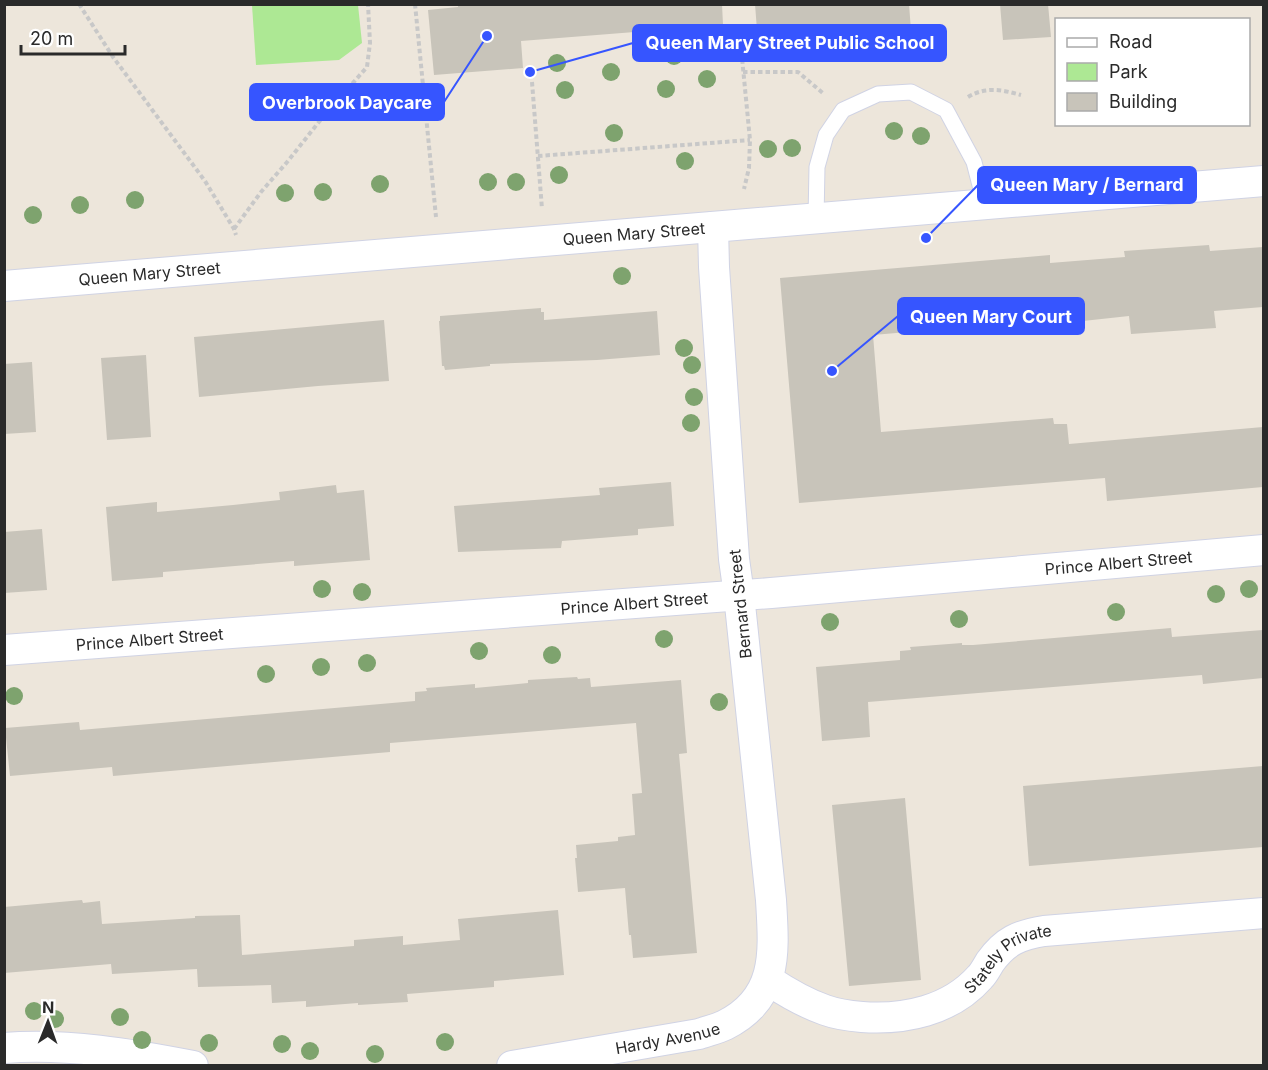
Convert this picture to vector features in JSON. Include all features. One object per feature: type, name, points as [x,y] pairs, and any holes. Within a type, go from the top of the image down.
[{"type":"street","name":"Queen Mary Street","points":[[4,286],[985,206],[1263,181]]},
{"type":"street","name":"Bernard Street","points":[[713,227],[732,530],[771,900],[771,960],[768,980]]},
{"type":"street","name":"Prince Albert Street","points":[[4,650],[739,595],[1263,550]]},
{"type":"street","name":"Stately Private","points":[[768,980],[793,996],[826,1011],[850,1016],[881,1018],[915,1015],[942,1005],[962,993],[980,977],[1002,948],[1029,934],[1263,913]]},
{"type":"street","name":"Hardy Avenue","points":[[512,1065],[699,1034],[725,1025],[744,1013],[759,998],[768,980]]},
{"type":"street","points":[[4,1048],[58,1047],[105,1051],[193,1065]]},
{"type":"lane","points":[[816,219],[817,167],[826,135],[843,110],[878,94],[911,92],[946,110],[974,162],[985,206]]},
{"type":"path","points":[[80,4],[113,57],[205,181],[234,229],[243,265]]},
{"type":"path","points":[[234,229],[261,192],[367,67],[370,43],[368,4]]},
{"type":"path","points":[[415,4],[441,250]]},
{"type":"path","points":[[740,37],[750,140],[749,168],[744,189]]},
{"type":"path","points":[[743,72],[798,72],[843,110]]},
{"type":"path","points":[[532,82],[542,210]]},
{"type":"path","points":[[946,110],[974,93],[999,89],[1021,95]]},
{"type":"path","points":[[538,156],[750,140]]},
{"type":"green space","points":[[252,5],[358,5],[362,43],[339,60],[256,65]]},
{"type":"building","points":[[458,4],[722,4],[723,25],[521,41],[523,68],[434,75],[428,10],[458,7]]},
{"type":"building","points":[[755,4],[909,4],[912,44],[759,56]]},
{"type":"building","points":[[1000,4],[1048,4],[1051,37],[1003,40]]},
{"type":"building","points":[[1209,245],[1210,251],[1263,247],[1263,307],[1214,311],[1216,328],[1131,334],[1129,316],[1083,321],[1082,317],[873,335],[881,432],[1053,418],[1054,424],[1067,424],[1069,444],[1263,427],[1263,487],[1107,501],[1105,478],[799,503],[780,278],[1050,255],[1050,263],[1125,257],[1124,251]]},
{"type":"building","points":[[541,308],[541,312],[544,312],[544,320],[657,311],[660,355],[490,364],[490,366],[445,370],[442,366],[440,316]]},
{"type":"building","points":[[384,320],[389,381],[199,397],[194,337]]},
{"type":"building","points":[[146,355],[151,437],[107,440],[101,358]]},
{"type":"building","points":[[32,362],[36,432],[4,434],[4,364]]},
{"type":"building","points":[[671,482],[674,526],[638,529],[638,535],[562,541],[561,548],[458,552],[454,506],[600,495],[599,488]]},
{"type":"building","points":[[336,485],[337,493],[364,490],[370,560],[294,566],[294,561],[163,572],[163,577],[112,581],[106,507],[157,502],[157,512],[233,505],[280,500],[279,492]]},
{"type":"building","points":[[42,529],[47,590],[4,593],[4,532]]},
{"type":"building","points":[[1171,628],[1172,637],[1263,630],[1263,678],[1203,684],[1202,675],[868,702],[870,737],[822,741],[816,667],[900,660],[900,651],[911,650],[910,647],[962,643],[962,645],[973,645]]},
{"type":"building","points":[[577,677],[578,679],[590,678],[591,687],[681,680],[687,753],[679,754],[697,953],[633,958],[625,888],[578,892],[576,845],[618,841],[618,837],[635,835],[632,794],[642,793],[636,723],[390,743],[390,752],[113,776],[112,767],[10,776],[5,728],[79,722],[80,730],[415,701],[415,692],[427,691],[426,688],[475,684],[475,688],[528,683],[528,680]]},
{"type":"building","points":[[1263,766],[1263,847],[1029,866],[1023,786]]},
{"type":"building","points":[[905,798],[921,980],[849,986],[832,805]]},
{"type":"building","points":[[82,900],[83,903],[100,901],[102,924],[195,918],[195,916],[240,915],[242,955],[354,946],[354,940],[403,936],[403,945],[460,940],[458,919],[558,910],[564,975],[494,981],[494,987],[407,994],[408,1002],[306,1007],[306,1001],[272,1003],[271,985],[198,987],[197,969],[112,974],[111,964],[4,973],[4,907]]},
{"type":"place","name":"Overbrook Daycare","points":[[487,36]]},
{"type":"place","name":"Queen Mary Street Public School","points":[[530,72]]},
{"type":"place","name":"Queen Mary / Bernard","points":[[926,238]]},
{"type":"place","name":"Queen Mary Court","points":[[832,371]]}]
